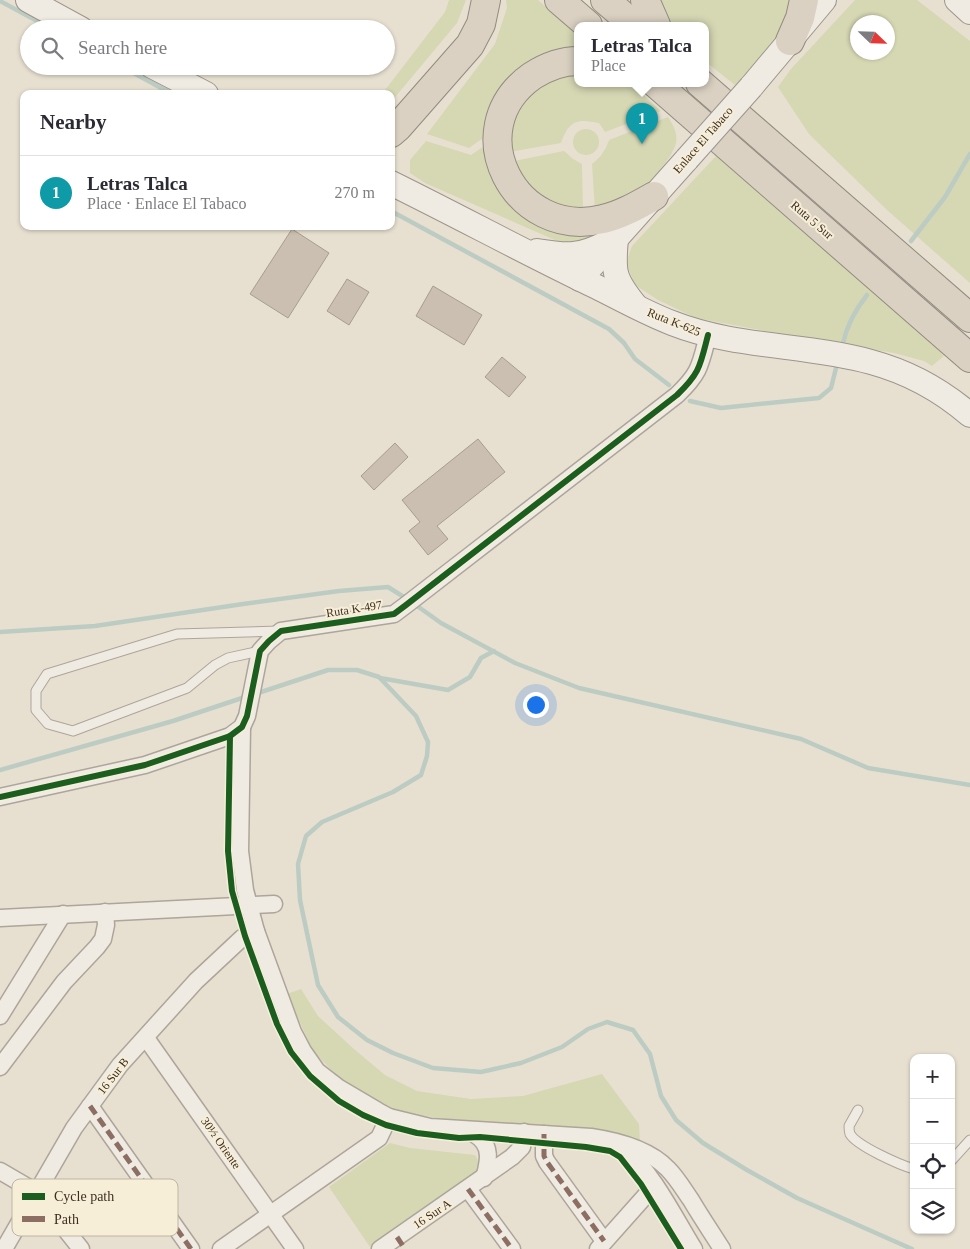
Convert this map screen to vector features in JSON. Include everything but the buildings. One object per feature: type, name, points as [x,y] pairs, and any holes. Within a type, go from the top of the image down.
[{"type":"highway","points":[[395,136],[470,45],[482,24],[486,0]]},
{"type":"highway","points":[[559,0],[585,22]]},
{"type":"highway","points":[[605,0],[631,22]]},
{"type":"highway","points":[[645,0],[655,22]]},
{"type":"highway","points":[[790,41],[800,18],[804,0]]},
{"type":"highway","points":[[574,61],[559,63],[536,73],[518,88],[508,101],[502,116],[498,138],[501,162],[508,180],[520,196],[539,212],[570,222],[603,220],[630,209],[654,196]]},
{"type":"highway","name":"Ruta 5 Sur","points":[[657,87],[970,358]]},
{"type":"highway","points":[[705,87],[970,318]]},
{"type":"main road","points":[[28,0],[65,20]]},
{"type":"main road","name":"Enlace El Tabaco","points":[[580,279],[751,87],[824,0]]},
{"type":"main road","points":[[957,0],[970,12]]},
{"type":"main road","points":[[169,75],[197,90]]},
{"type":"main road","name":"Ruta K-625","points":[[395,185],[671,323],[708,336],[832,354],[871,362],[924,383],[953,401],[970,415]]},
{"type":"main road","points":[[521,249],[559,255],[575,255],[593,250],[616,238]]},
{"type":"main road","points":[[616,238],[614,262],[616,277],[623,290],[636,306]]},
{"type":"street","name":"Ruta K-497","points":[[282,631],[394,614],[406,606],[682,390],[700,368],[708,336]]},
{"type":"street","points":[[282,631],[269,641],[259,656],[244,721],[240,851],[245,890],[256,931],[293,1032],[302,1051],[317,1071],[339,1088],[389,1116],[430,1127],[524,1132],[617,1141],[653,1158],[668,1168],[722,1249]]},
{"type":"street","points":[[0,797],[145,765],[230,736],[244,721]]},
{"type":"street","points":[[0,918],[274,904]]},
{"type":"street","points":[[0,1067],[64,982],[97,947],[103,938],[106,912]]},
{"type":"street","points":[[0,1016],[63,914]]},
{"type":"street","name":"16 Sur B","points":[[44,1179],[74,1128],[120,1065],[196,981],[242,938],[256,931]]},
{"type":"street","name":"30½ Oriente","points":[[146,1038],[295,1249]]},
{"type":"street","points":[[90,1106],[142,1179]]},
{"type":"street","points":[[220,1249],[378,1138],[389,1116]]},
{"type":"street","points":[[464,1130],[480,1137],[486,1145],[489,1157],[484,1178]]},
{"type":"street","name":"16 Sur A","points":[[380,1249],[401,1243],[468,1189],[520,1151],[524,1132]]},
{"type":"street","points":[[544,1134],[544,1156],[547,1162],[601,1245],[655,1185]]},
{"type":"street","points":[[617,1141],[637,1160],[655,1185],[694,1249]]},
{"type":"street","points":[[0,1171],[14,1179]]},
{"type":"street","points":[[468,1189],[512,1249]]},
{"type":"street","points":[[178,1231],[191,1249]]},
{"type":"street","name":"16 Sur B","points":[[4,1249],[12,1235]]},
{"type":"street","points":[[71,1236],[81,1249]]},
{"type":"lane","points":[[259,656],[228,658],[187,688],[73,732],[48,724],[36,710],[36,691],[47,674],[177,634],[282,631]]},
{"type":"lane","points":[[858,1110],[849,1126],[850,1134],[855,1140],[893,1162],[910,1168]]},
{"type":"lane","points":[[955,1157],[970,1140]]},
{"type":"green space","points":[[449,0],[466,0],[457,23],[395,97],[395,90],[385,90],[445,12]]},
{"type":"green space","points":[[506,0],[538,0],[574,32],[574,54],[492,132],[469,148],[427,134],[495,44],[507,8]]},
{"type":"green space","points":[[660,0],[795,0],[784,28],[773,45],[735,85],[709,64],[709,22],[666,22]]},
{"type":"green space","points":[[855,0],[917,0],[970,41],[970,283],[887,210],[809,134],[778,87],[791,69]]},
{"type":"green space","points":[[574,73],[574,87],[630,87],[639,91],[661,111],[605,132],[599,123],[579,121],[570,126],[561,143],[509,152],[509,130],[516,111],[528,96],[549,79]]},
{"type":"green space","points":[[668,117],[675,129],[676,143],[664,165],[632,197],[595,210],[592,164],[598,159],[609,140]]},
{"type":"green space","points":[[586,129],[595,133],[599,142],[595,151],[586,155],[577,151],[573,142],[577,133]]},
{"type":"green space","points":[[426,141],[471,155],[490,142],[506,191],[610,227],[586,243],[564,244],[425,183],[410,173],[410,160]]},
{"type":"green space","points":[[564,151],[582,164],[583,210],[534,199],[509,162]]},
{"type":"green space","points":[[716,156],[925,332],[944,356],[932,366],[924,361],[894,353],[696,318],[658,300],[635,285],[626,263],[632,246]]},
{"type":"green space","points":[[301,989],[318,1016],[354,1049],[385,1075],[417,1091],[471,1099],[523,1096],[602,1074],[639,1124],[640,1142],[544,1126],[446,1119],[401,1112],[366,1095],[337,1076],[313,1051],[287,994]]},
{"type":"green space","points":[[390,1143],[410,1148],[475,1155],[478,1161],[478,1168],[476,1173],[370,1247],[329,1187]]},
{"type":"waterway","points":[[0,1],[35,20]]},
{"type":"waterway","points":[[137,75],[165,90]]},
{"type":"waterway","points":[[911,241],[945,197],[970,154]]},
{"type":"waterway","points":[[395,213],[609,329],[624,343],[635,359],[669,385]]},
{"type":"waterway","points":[[843,343],[852,318],[867,295]]},
{"type":"waterway","points":[[690,401],[721,408],[819,398],[831,388],[836,368]]},
{"type":"waterway","points":[[0,632],[95,626],[339,591],[388,587],[407,599]]},
{"type":"waterway","points":[[413,603],[441,623],[515,663],[579,688],[801,739],[868,768],[970,785]]},
{"type":"waterway","points":[[380,678],[448,690],[470,677],[481,658],[494,651]]},
{"type":"waterway","points":[[255,694],[328,670],[357,670],[379,677],[416,716],[428,742],[427,756],[421,775],[393,792],[322,822],[306,836],[298,864],[300,900],[318,985],[338,1017],[367,1040],[393,1053],[433,1068],[481,1072],[521,1063],[562,1047],[588,1029],[607,1022],[633,1030],[650,1054],[661,1096],[676,1120],[703,1143],[797,1198],[912,1249]]},
{"type":"waterway","points":[[0,770],[173,721],[248,696]]},
{"type":"marked path","points":[[90,1106],[142,1179]]},
{"type":"marked path","points":[[544,1134],[544,1156],[547,1162],[604,1241]]},
{"type":"marked path","points":[[468,1189],[512,1249]]},
{"type":"marked path","points":[[178,1231],[191,1249]]},
{"type":"marked path","points":[[397,1237],[405,1249]]},
{"type":"cycle path","points":[[0,797],[145,765],[230,736],[242,727],[247,716],[260,651],[269,641],[281,631],[394,614],[677,395],[695,375],[708,335]]},
{"type":"cycle path","points":[[230,736],[228,851],[232,891],[245,936],[277,1024],[291,1052],[310,1076],[339,1101],[363,1115],[386,1125],[417,1133],[459,1138],[480,1137],[610,1151],[620,1157],[641,1184],[681,1249]]},
{"type":"place","name":"Letras Talca","points":[[642,144]]}]
